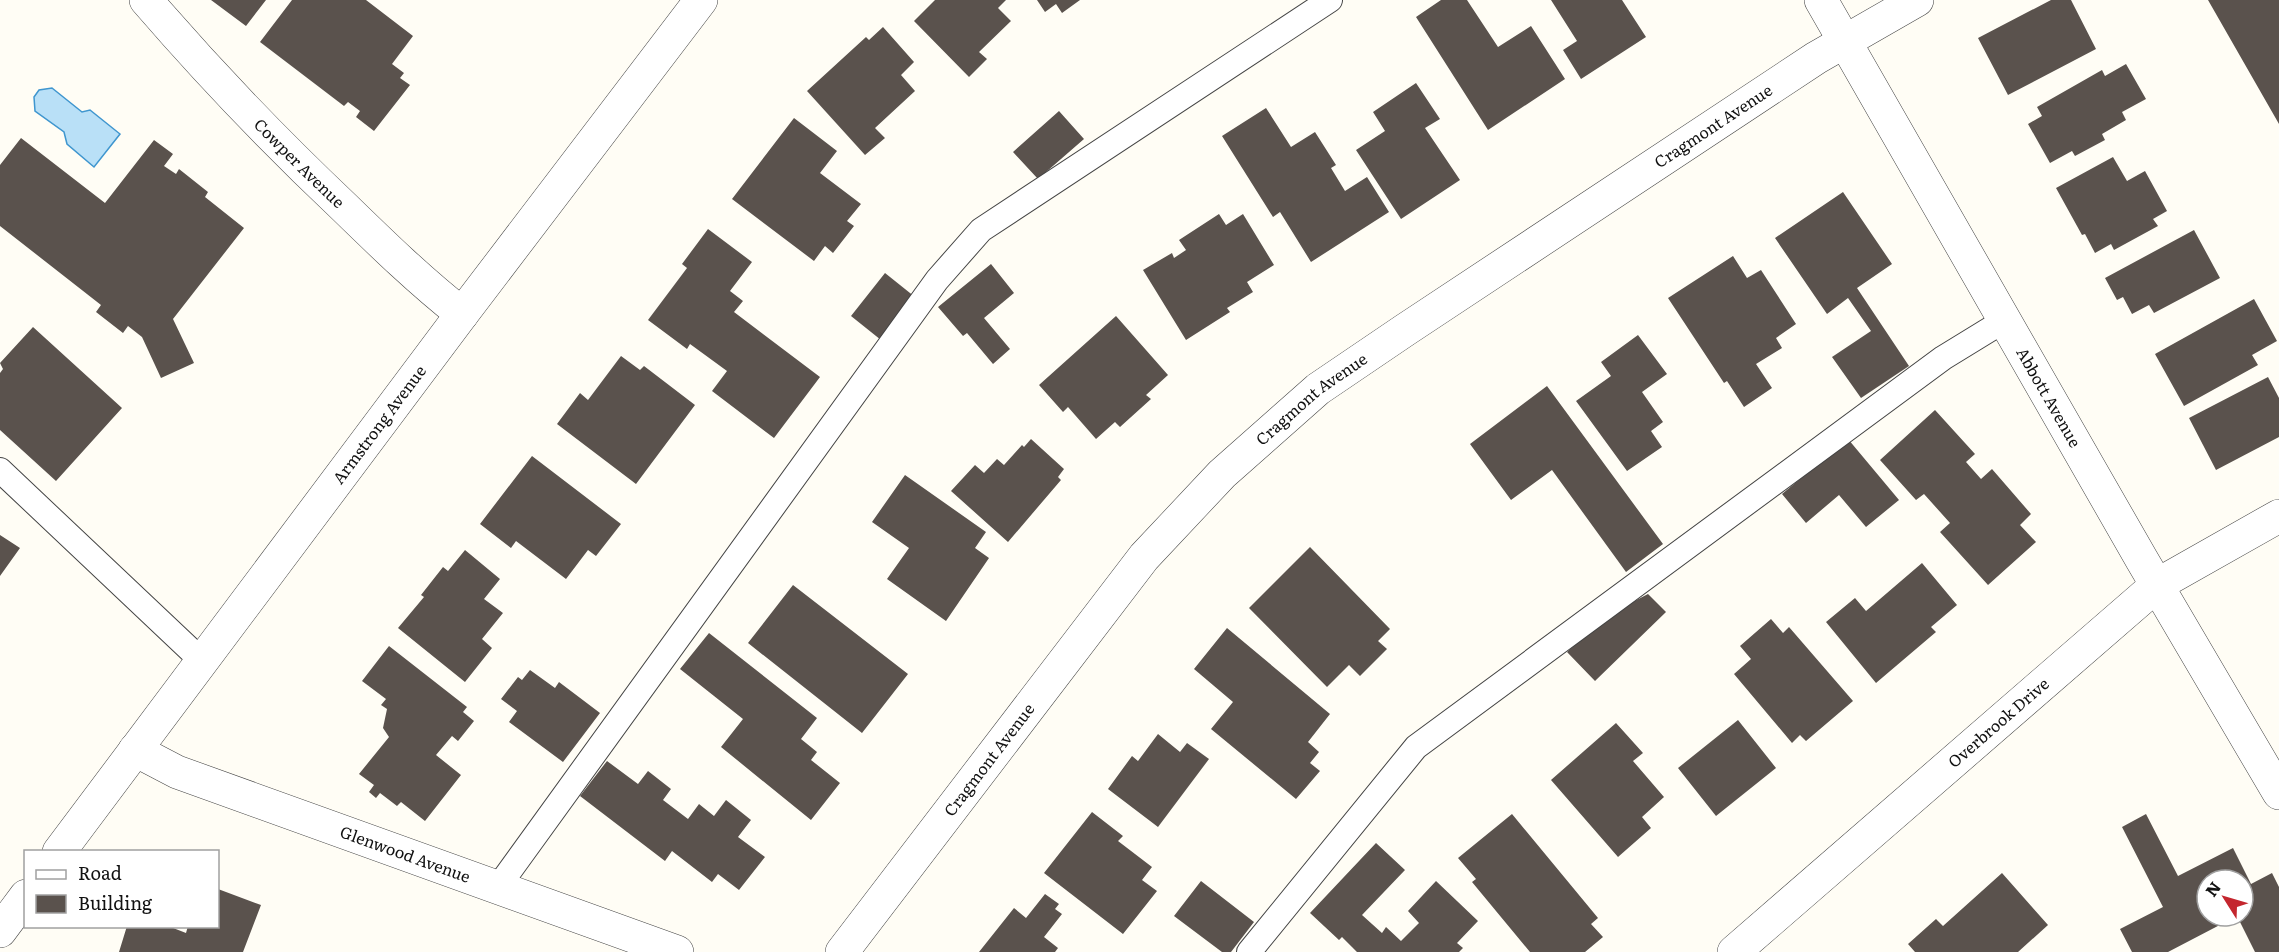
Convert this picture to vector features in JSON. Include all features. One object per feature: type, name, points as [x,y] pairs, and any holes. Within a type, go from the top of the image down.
[{"type":"street","name":"Cowper Avenue","points":[[146,0],[199,62],[279,145],[425,285],[462,314]]},
{"type":"street","name":"Armstrong Avenue","points":[[60,850],[201,660],[701,0]]},
{"type":"street","name":"Abbott Avenue","points":[[1821,0],[2279,793]]},
{"type":"street","name":"Cragmont Avenue","points":[[842,952],[1143,557],[1222,474],[1318,389],[1816,58],[1917,0]]},
{"type":"street","name":"Overbrook Drive","points":[[1734,952],[2157,585],[2279,516]]},
{"type":"street","name":"Glenwood Avenue","points":[[135,750],[177,772],[677,952]]},
{"type":"street","points":[[0,931],[24,899]]},
{"type":"lane","points":[[498,887],[937,280],[981,230],[1330,0]]},
{"type":"lane","points":[[1249,952],[1416,747],[1943,358],[2005,320]]},
{"type":"lane","points":[[0,470],[201,660]]},
{"type":"water","points":[[52,88],[82,112],[90,110],[120,134],[94,167],[67,144],[64,132],[35,111],[34,97],[39,90]]},
{"type":"building","points":[[211,0],[266,0],[246,26]]},
{"type":"building","points":[[292,0],[366,0],[413,36],[392,64],[404,73],[400,78],[410,85],[374,131],[356,117],[360,111],[348,102],[344,106],[260,42]]},
{"type":"building","points":[[935,0],[1006,0],[998,8],[1011,21],[979,52],[987,59],[969,77],[914,21]]},
{"type":"building","points":[[1037,0],[1080,0],[1062,13],[1056,4],[1045,12]]},
{"type":"building","points":[[1441,0],[1467,0],[1498,47],[1531,26],[1565,79],[1488,130],[1416,17]]},
{"type":"building","points":[[1551,0],[1622,0],[1646,37],[1581,79],[1563,50],[1577,41]]},
{"type":"building","points":[[2051,0],[2071,0],[2096,49],[2008,95],[1978,38]]},
{"type":"building","points":[[2208,0],[2279,0],[2279,124]]},
{"type":"building","points":[[883,27],[914,62],[901,75],[915,91],[875,128],[885,138],[865,155],[807,91],[866,37],[869,40]]},
{"type":"building","points":[[2126,64],[2146,99],[2122,112],[2126,120],[2102,134],[2105,140],[2075,156],[2072,151],[2050,163],[2028,124],[2042,116],[2037,107],[2102,70],[2105,76]]},
{"type":"building","points":[[1416,83],[1440,119],[1425,128],[1460,180],[1401,219],[1356,150],[1385,131],[1373,112]]},
{"type":"building","points":[[1266,108],[1291,147],[1315,132],[1336,165],[1331,168],[1345,191],[1367,177],[1389,212],[1311,262],[1280,212],[1273,217],[1222,136]]},
{"type":"building","points":[[1059,111],[1084,139],[1038,179],[1013,152]]},
{"type":"building","points":[[794,118],[837,151],[820,173],[861,204],[847,221],[854,226],[833,253],[825,246],[814,261],[732,199]]},
{"type":"building","points":[[21,138],[105,203],[154,140],[173,154],[164,166],[176,174],[179,169],[208,192],[205,197],[244,228],[173,319],[194,363],[161,378],[142,337],[128,326],[123,333],[96,312],[101,305],[0,226],[0,165]]},
{"type":"building","points":[[2113,157],[2127,181],[2145,171],[2167,211],[2153,219],[2158,226],[2114,250],[2111,244],[2095,253],[2085,234],[2082,235],[2056,188]]},
{"type":"building","points":[[1843,192],[1892,264],[1857,288],[1909,366],[1861,398],[1832,357],[1871,331],[1848,298],[1827,314],[1775,238]]},
{"type":"building","points":[[1219,214],[1226,225],[1243,214],[1274,265],[1247,282],[1253,292],[1227,308],[1230,312],[1186,340],[1143,270],[1172,253],[1174,258],[1186,250],[1179,240]]},
{"type":"building","points":[[708,229],[752,262],[730,291],[743,301],[734,312],[820,377],[774,438],[712,391],[727,371],[690,344],[687,349],[648,320],[687,268],[682,264]]},
{"type":"building","points":[[2194,230],[2220,278],[2154,313],[2149,305],[2132,314],[2123,297],[2117,300],[2105,278]]},
{"type":"building","points":[[1733,256],[1747,278],[1761,270],[1796,324],[1776,338],[1782,348],[1756,364],[1772,388],[1744,407],[1727,381],[1724,383],[1668,298]]},
{"type":"building","points":[[991,264],[1014,293],[984,318],[1010,349],[993,364],[967,333],[963,336],[938,307]]},
{"type":"building","points":[[885,273],[920,301],[886,344],[851,316]]},
{"type":"building","points":[[2254,299],[2277,341],[2252,355],[2258,365],[2184,406],[2155,354]]},
{"type":"building","points":[[1116,316],[1168,375],[1146,395],[1151,399],[1120,427],[1115,422],[1096,439],[1068,407],[1063,412],[1039,385]]},
{"type":"building","points":[[33,327],[122,408],[56,481],[0,430],[0,373],[3,369],[0,363]]},
{"type":"building","points":[[1638,335],[1667,374],[1642,392],[1663,422],[1651,431],[1662,447],[1627,471],[1576,401],[1611,376],[1601,362]]},
{"type":"building","points":[[621,356],[640,370],[644,366],[695,405],[636,484],[557,424],[580,393],[588,400]]},
{"type":"building","points":[[2268,377],[2279,398],[2279,437],[2216,470],[2189,418]]},
{"type":"building","points":[[1547,386],[1663,544],[1626,572],[1552,470],[1511,500],[1470,444]]},
{"type":"building","points":[[1935,410],[1975,454],[1966,462],[1981,479],[1992,469],[2031,514],[2020,525],[2036,542],[1988,585],[1940,532],[1950,523],[1924,494],[1916,500],[1880,460]]},
{"type":"building","points":[[1031,439],[1064,469],[1058,477],[1061,480],[1008,542],[951,491],[975,465],[984,473],[997,459],[1004,465],[1022,445],[1024,447]]},
{"type":"building","points":[[1848,439],[1899,500],[1866,527],[1839,495],[1806,523],[1782,494]]},
{"type":"building","points":[[532,456],[621,524],[596,556],[588,550],[566,579],[516,541],[511,548],[480,524]]},
{"type":"building","points":[[905,475],[986,532],[975,548],[989,558],[946,621],[887,579],[909,548],[872,522]]},
{"type":"building","points":[[0,535],[20,548],[0,576]]},
{"type":"building","points":[[1310,547],[1390,629],[1378,641],[1387,649],[1360,676],[1349,665],[1327,687],[1249,608]]},
{"type":"building","points":[[465,550],[500,579],[484,599],[503,613],[482,639],[492,648],[465,682],[398,628],[424,597],[421,595],[443,567],[448,571]]},
{"type":"building","points":[[1922,563],[1957,605],[1931,627],[1936,632],[1876,683],[1826,622],[1855,598],[1866,611]]},
{"type":"building","points":[[793,585],[908,674],[862,733],[748,643]]},
{"type":"building","points":[[1648,594],[1666,612],[1595,681],[1567,652],[1606,616]]},
{"type":"building","points":[[1771,619],[1783,633],[1789,627],[1853,701],[1806,741],[1800,735],[1792,743],[1734,674],[1751,659],[1740,646]]},
{"type":"building","points":[[1227,628],[1330,714],[1308,742],[1319,752],[1310,763],[1320,771],[1296,799],[1211,729],[1233,702],[1194,669]]},
{"type":"building","points":[[709,633],[817,718],[801,739],[817,752],[811,760],[840,783],[811,820],[721,747],[743,719],[680,669]]},
{"type":"building","points":[[389,646],[467,707],[463,712],[474,721],[458,741],[452,736],[436,755],[461,775],[425,821],[401,802],[397,806],[380,793],[376,798],[369,792],[374,785],[359,774],[389,737],[383,728],[387,709],[381,705],[386,699],[362,681]]},
{"type":"building","points":[[530,670],[555,688],[559,682],[600,713],[563,762],[509,722],[517,711],[501,699],[518,677],[522,680]]},
{"type":"building","points":[[1738,720],[1776,768],[1716,816],[1678,768]]},
{"type":"building","points":[[1616,723],[1643,753],[1633,761],[1664,797],[1642,817],[1651,828],[1618,857],[1551,780]]},
{"type":"building","points":[[1158,734],[1180,752],[1187,743],[1209,759],[1158,827],[1108,789],[1132,756],[1138,761]]},
{"type":"building","points":[[607,761],[638,784],[648,771],[671,789],[663,800],[688,819],[699,804],[714,816],[726,800],[751,820],[738,837],[765,857],[739,890],[718,874],[712,882],[672,851],[665,861],[580,796]]},
{"type":"building","points":[[1092,812],[1123,836],[1118,841],[1152,867],[1142,880],[1157,891],[1123,934],[1044,873]]},
{"type":"building","points":[[1512,814],[1598,918],[1591,924],[1603,937],[1585,952],[1530,952],[1472,882],[1476,879],[1458,858]]},
{"type":"building","points":[[2146,814],[2178,876],[2233,848],[2243,868],[2195,868],[2195,928],[2214,928],[2168,952],[2132,952],[2120,929],[2163,907],[2122,827]]},
{"type":"building","points":[[1376,843],[1405,870],[1362,915],[1382,933],[1386,927],[1401,941],[1419,923],[1408,911],[1436,881],[1478,921],[1457,943],[1463,948],[1459,952],[1357,952],[1342,937],[1339,940],[1310,913]]},
{"type":"building","points":[[2002,873],[2048,925],[2018,952],[1915,952],[1908,944],[1936,919],[1943,926]]},
{"type":"building","points":[[2272,873],[2279,887],[2279,952],[2255,952],[2243,928],[2255,928],[2255,882]]},
{"type":"building","points":[[1201,881],[1254,922],[1231,952],[1222,952],[1174,916]]},
{"type":"building","points":[[219,889],[261,905],[243,952],[119,952],[126,928],[173,928],[186,933],[187,928],[219,928]]},
{"type":"building","points":[[1045,894],[1059,904],[1055,909],[1062,914],[1044,937],[1058,948],[1055,952],[979,952],[1014,908],[1026,918]]}]
